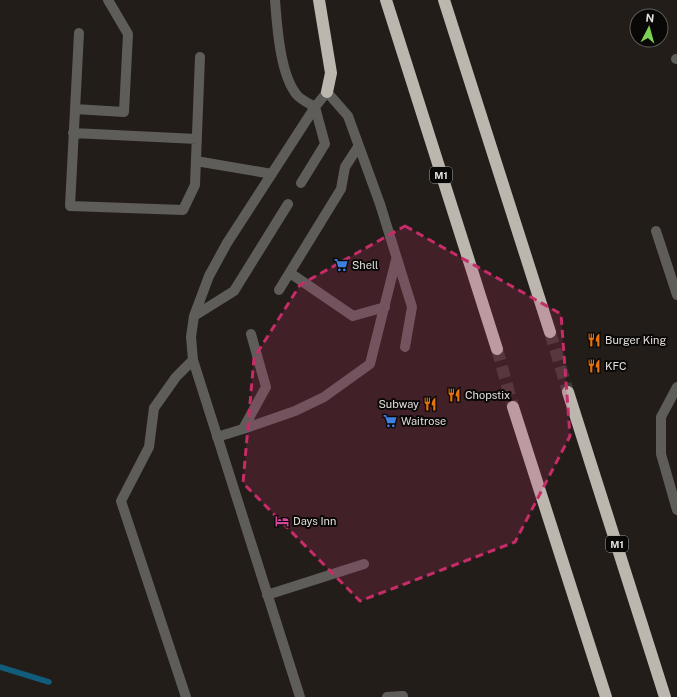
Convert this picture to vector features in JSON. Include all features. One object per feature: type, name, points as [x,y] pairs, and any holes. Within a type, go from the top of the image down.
[{"type":"highway","points":[[319,0],[331,73],[327,92]]},
{"type":"highway","name":"M1","points":[[386,0],[497,349]]},
{"type":"highway","points":[[444,0],[550,332]]},
{"type":"highway","name":"M1","points":[[568,392],[665,697]]},
{"type":"highway","points":[[513,406],[606,697]]},
{"type":"lane","points":[[75,109],[124,112],[128,34],[108,0]]},
{"type":"lane","points":[[275,0],[279,42],[288,79],[297,96],[315,107],[325,144],[301,183]]},
{"type":"lane","points":[[79,33],[70,206],[183,210],[195,185],[200,57]]},
{"type":"lane","points":[[300,697],[192,360],[191,337],[194,316],[209,276],[227,243],[315,107],[327,92],[348,116],[380,204],[412,307],[405,347]]},
{"type":"lane","points":[[73,133],[197,139]]},
{"type":"lane","points":[[278,290],[341,189],[345,167],[358,147]]},
{"type":"lane","points":[[196,161],[272,174]]},
{"type":"lane","points":[[194,316],[234,291],[288,204]]},
{"type":"lane","points":[[656,231],[677,295]]},
{"type":"lane","points":[[217,437],[296,411],[324,397],[370,364],[396,259]]},
{"type":"lane","points":[[290,273],[353,316],[385,307]]},
{"type":"lane","points":[[243,429],[266,388],[251,334]]},
{"type":"lane","points":[[186,697],[121,501],[149,447],[154,408],[176,377],[192,360]]},
{"type":"lane","points":[[677,387],[661,417],[661,454],[677,509]]},
{"type":"lane","points":[[267,595],[364,564]]},
{"type":"lane","points":[[387,697],[403,696]]},
{"type":"highlighted area","points":[[405,226],[561,314],[570,436],[515,542],[360,601],[243,483],[254,358],[300,285]]},
{"type":"waterway","points":[[0,667],[49,682]]},
{"type":"tunnel","points":[[550,332],[568,392]]},
{"type":"tunnel","points":[[497,349],[513,407]]},
{"type":"place","name":"Shell","points":[[341,265]]},
{"type":"place","name":"Burger King","points":[[594,340]]},
{"type":"place","name":"KFC","points":[[594,366]]},
{"type":"place","name":"Chopstix","points":[[454,395]]},
{"type":"place","name":"Subway","points":[[430,404]]},
{"type":"place","name":"Waitrose","points":[[390,421]]},
{"type":"place","name":"Days Inn","points":[[282,521]]}]
